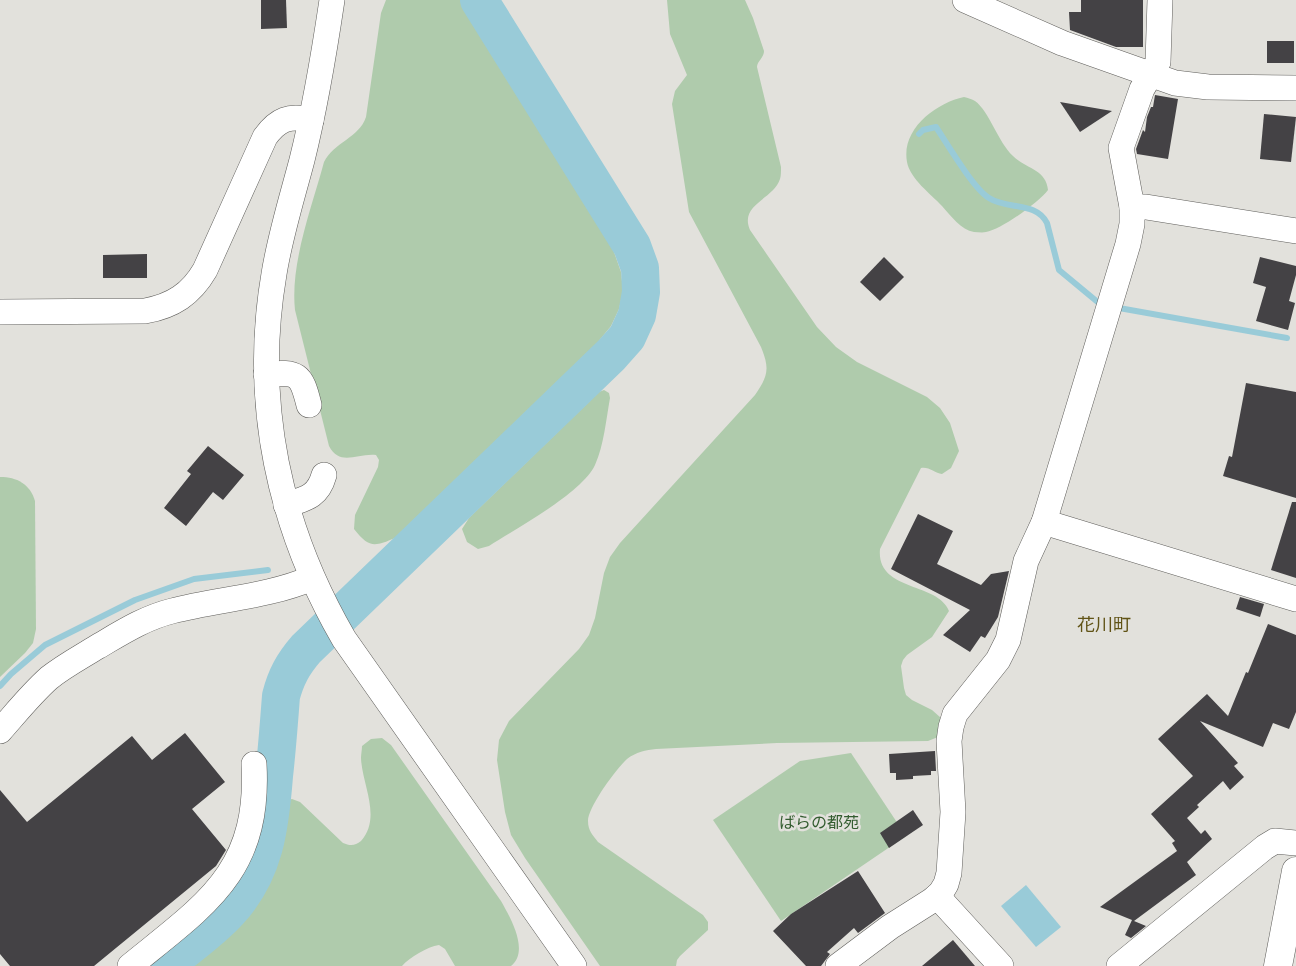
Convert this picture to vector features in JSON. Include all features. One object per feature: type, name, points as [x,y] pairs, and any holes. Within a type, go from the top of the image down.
[{"type":"main road","points":[[1278,966],[1296,871]]},
{"type":"street","points":[[332,0],[311,120],[280,244],[267,330],[266,374],[271,433],[286,505],[312,578],[344,639],[574,966]]},
{"type":"street","points":[[965,0],[1062,43],[1150,76],[1175,83],[1192,86],[1296,88]]},
{"type":"street","points":[[838,966],[890,926],[937,896],[946,884],[949,874],[952,812],[950,727],[956,714],[998,660],[1008,640],[1026,561],[1044,522],[1128,244],[1132,224],[1132,207],[1121,148],[1142,89],[1158,62],[1160,0]]},
{"type":"street","points":[[0,312],[145,311],[160,308],[174,302],[192,288],[205,270],[265,137],[273,126],[286,119],[300,118],[311,120]]},
{"type":"street","points":[[1132,207],[1146,207],[1296,231]]},
{"type":"street","points":[[266,374],[288,372],[296,376],[302,382],[309,405]]},
{"type":"street","points":[[286,505],[307,499],[316,493],[322,484],[324,475]]},
{"type":"street","points":[[1044,522],[1296,599]]},
{"type":"street","points":[[0,731],[34,693],[68,664],[145,620],[172,610],[292,587],[312,578]]},
{"type":"street","points":[[130,966],[195,913],[227,877],[239,856],[248,834],[254,803],[254,764]]},
{"type":"street","points":[[1119,966],[1264,847],[1275,841],[1296,844]]},
{"type":"street","points":[[937,896],[1001,966]]},
{"type":"green space","points":[[386,0],[471,0],[474,9],[584,183],[608,235],[621,272],[623,291],[619,309],[611,326],[598,342],[395,538],[382,543],[372,544],[364,540],[354,529],[355,515],[378,467],[379,460],[376,455],[344,458],[333,452],[329,446],[295,310],[294,292],[303,235],[324,162],[334,149],[358,130],[366,117],[381,13]]},
{"type":"green space","points":[[667,0],[745,0],[764,51],[757,67],[781,167],[780,178],[776,186],[749,214],[750,230],[817,327],[836,347],[857,362],[927,397],[940,408],[950,423],[959,451],[951,468],[942,474],[921,468],[880,549],[881,563],[888,573],[897,580],[933,595],[943,602],[949,611],[932,637],[907,655],[901,666],[906,695],[932,710],[941,718],[938,737],[928,741],[777,743],[656,749],[641,752],[627,759],[597,798],[589,815],[588,824],[590,830],[598,842],[703,915],[708,922],[708,930],[680,956],[676,966],[600,966],[511,835],[505,812],[497,760],[499,740],[509,721],[579,649],[589,635],[595,618],[604,573],[610,557],[620,543],[755,395],[763,383],[766,372],[766,361],[761,347],[689,212],[672,104],[675,91],[687,75],[670,34]]},
{"type":"green space","points":[[964,97],[974,100],[980,106],[1008,150],[1018,160],[1044,178],[1048,190],[1019,215],[993,230],[984,232],[969,231],[956,222],[916,180],[907,162],[909,139],[923,119],[942,105]]},
{"type":"green space","points":[[604,390],[609,393],[610,398],[601,449],[595,465],[588,476],[548,509],[489,546],[478,549],[467,542],[462,529],[469,518],[599,392]]},
{"type":"green space","points":[[0,477],[12,478],[22,483],[30,490],[35,501],[36,629],[33,643],[0,677]]},
{"type":"green space","points":[[382,738],[391,745],[501,901],[513,925],[519,943],[519,952],[511,966],[455,966],[445,949],[439,945],[419,953],[402,966],[177,966],[228,922],[250,897],[268,861],[284,801],[292,799],[300,802],[343,843],[352,845],[361,841],[367,832],[370,822],[369,801],[362,768],[362,746],[371,739]]},
{"type":"green space","name":"ばらの都苑","points":[[851,753],[906,836],[781,921],[713,820],[800,761]]},
{"type":"water","points":[[1026,885],[1061,927],[1036,947],[1001,906]]},
{"type":"building","points":[[261,0],[286,0],[287,28],[261,29]]},
{"type":"building","points":[[1081,0],[1143,0],[1143,47],[1116,47],[1070,30],[1069,12],[1081,12]]},
{"type":"building","points":[[1267,41],[1294,41],[1294,63],[1267,63]]},
{"type":"building","points":[[1155,95],[1178,99],[1168,159],[1137,154],[1136,149],[1143,130],[1145,132],[1147,117],[1151,107],[1153,107]]},
{"type":"building","points":[[1060,102],[1112,111],[1080,132]]},
{"type":"building","points":[[1264,114],[1296,117],[1291,162],[1260,159]]},
{"type":"building","points":[[147,254],[147,278],[103,278],[103,255]]},
{"type":"building","points":[[884,257],[904,277],[880,301],[860,282]]},
{"type":"building","points":[[1260,257],[1296,266],[1296,275],[1289,301],[1295,303],[1288,330],[1256,321],[1266,287],[1253,283]]},
{"type":"building","points":[[1246,383],[1296,392],[1296,498],[1223,476],[1229,456],[1232,457]]},
{"type":"building","points":[[208,446],[244,475],[223,500],[213,492],[186,526],[164,508],[191,474],[187,471]]},
{"type":"building","points":[[1292,502],[1296,502],[1296,578],[1271,570]]},
{"type":"building","points":[[918,514],[953,531],[937,564],[981,585],[991,574],[1009,571],[998,617],[985,638],[981,636],[970,652],[943,635],[970,610],[891,569]]},
{"type":"building","points":[[1240,597],[1264,604],[1260,617],[1236,609]]},
{"type":"building","points":[[1268,624],[1296,635],[1296,712],[1289,729],[1273,723],[1263,747],[1200,721],[1238,763],[1234,766],[1244,777],[1230,790],[1223,781],[1197,805],[1199,807],[1187,818],[1201,834],[1205,830],[1212,839],[1187,862],[1196,875],[1134,921],[1146,926],[1131,938],[1125,935],[1132,920],[1100,907],[1177,851],[1172,843],[1175,841],[1151,814],[1193,776],[1158,739],[1207,694],[1228,716]]},
{"type":"building","points":[[185,733],[225,782],[192,809],[226,850],[216,866],[94,966],[10,966],[0,954],[0,790],[27,822],[132,736],[152,760]]},
{"type":"building","points":[[935,751],[936,771],[931,771],[931,775],[913,776],[913,779],[896,780],[896,773],[890,773],[889,754]]},
{"type":"building","points":[[913,810],[923,825],[889,848],[880,833]]},
{"type":"building","points":[[858,871],[885,913],[858,933],[854,928],[827,952],[830,954],[821,966],[806,966],[773,931],[791,914]]},
{"type":"building","points":[[953,940],[975,966],[922,966]]},
{"type":"waterway","points":[[164,966],[222,919],[241,896],[251,881],[258,865],[264,848],[270,813],[281,696],[290,671],[297,660],[306,649],[611,355],[627,337],[637,315],[641,292],[640,268],[632,246],[479,0]]},
{"type":"waterway","points":[[919,134],[923,130],[936,127],[961,166],[983,193],[996,202],[1029,209],[1042,216],[1047,223],[1059,270],[1100,304]]},
{"type":"waterway","points":[[1119,308],[1287,338]]},
{"type":"waterway","points":[[0,686],[45,645],[135,600],[194,579],[268,570]]},
{"type":"district","name":"花川町","points":[[1104,624]]}]
